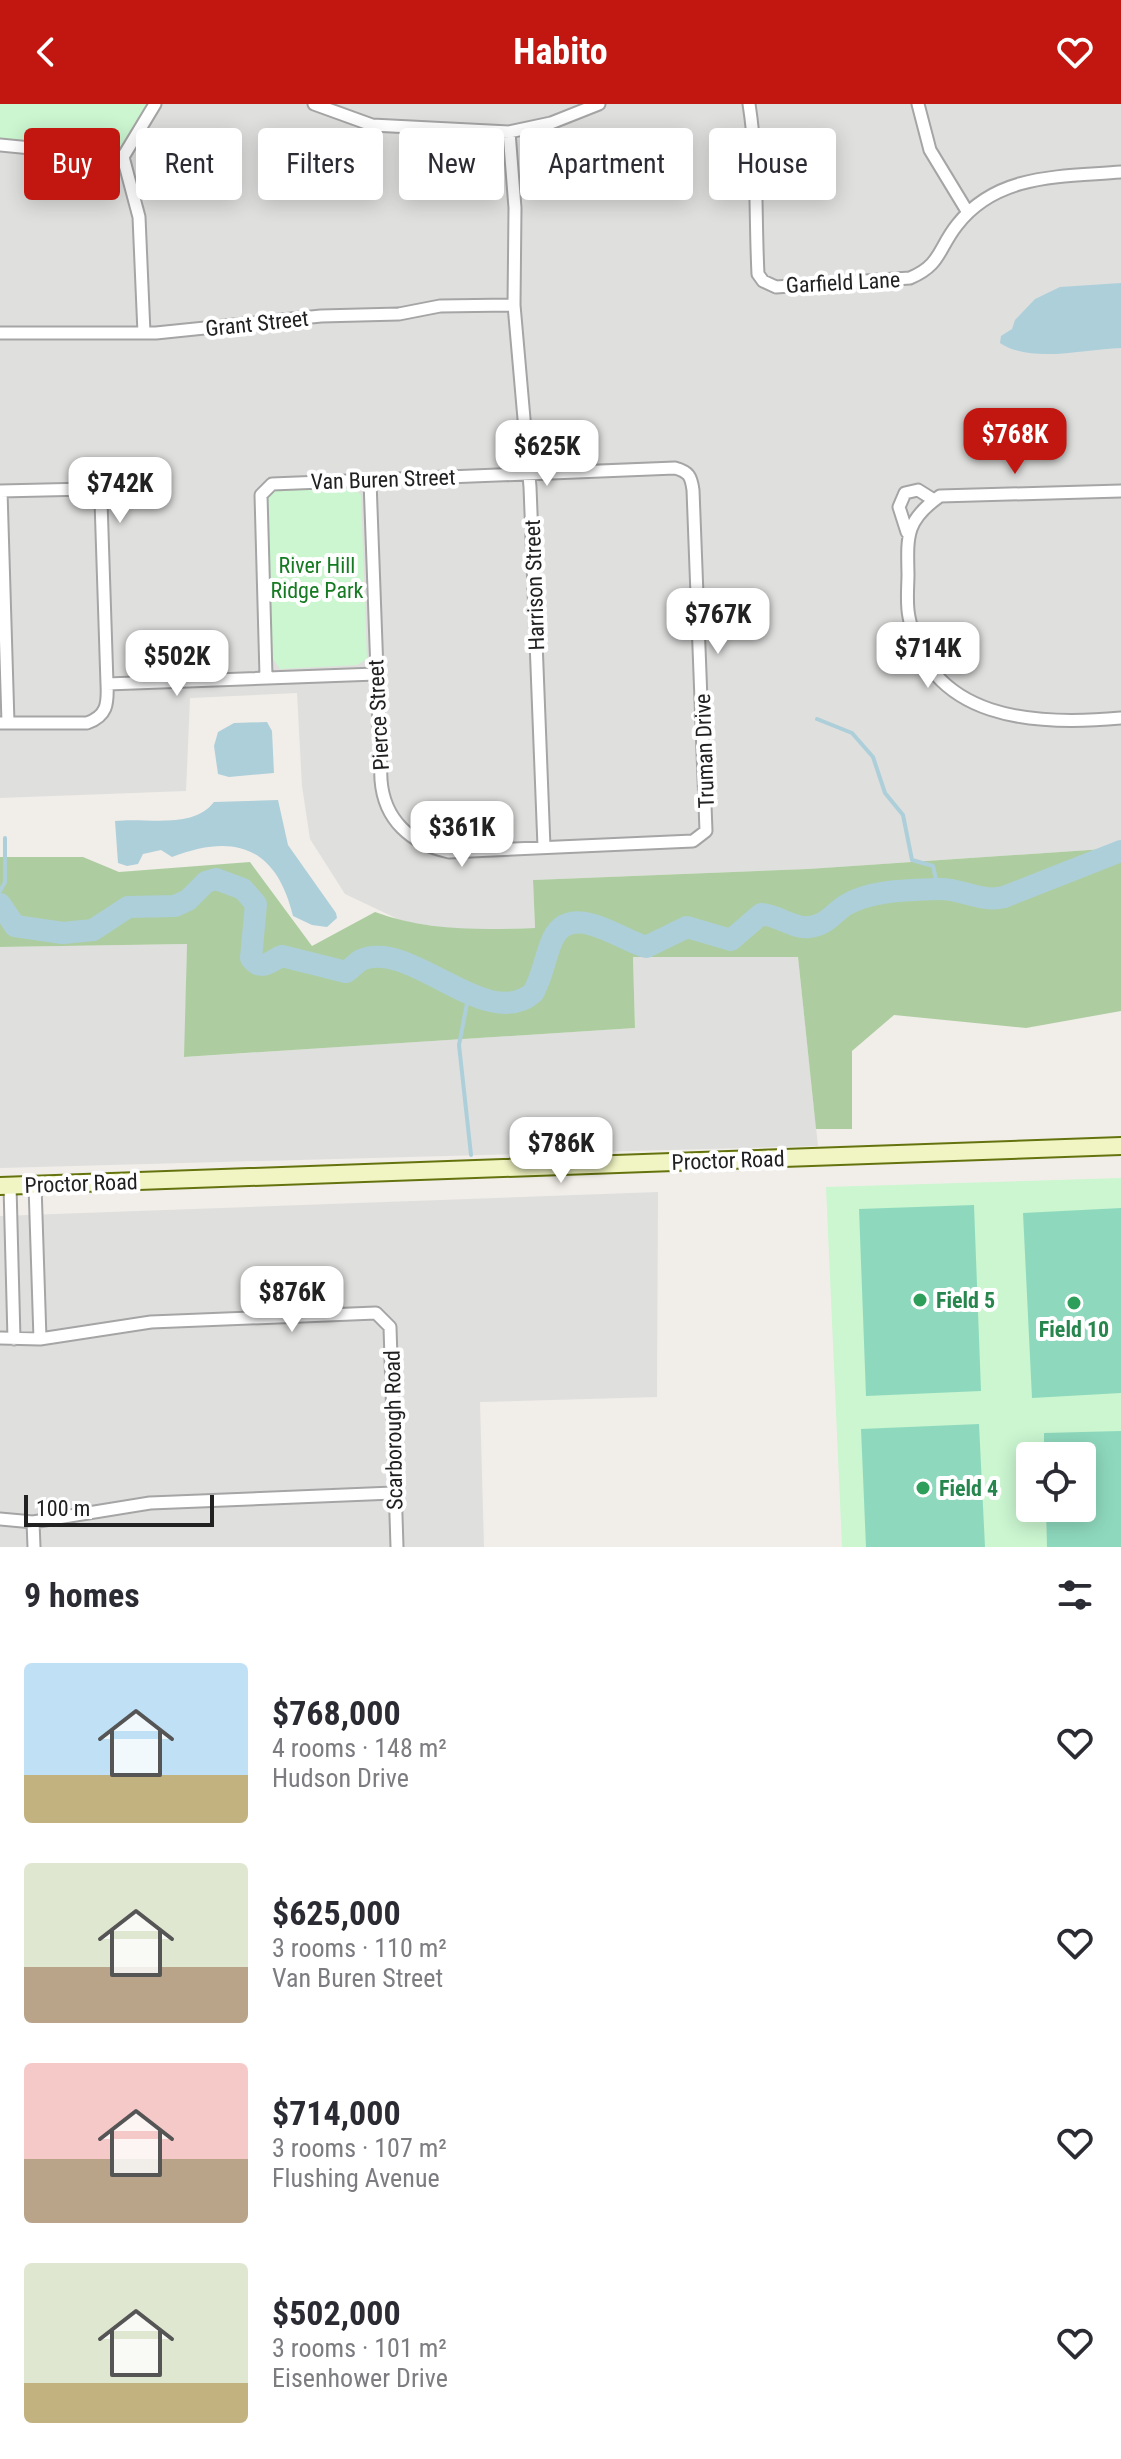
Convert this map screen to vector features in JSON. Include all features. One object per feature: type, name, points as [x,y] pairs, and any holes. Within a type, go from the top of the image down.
[{"type":"street","points":[[144,333],[139,217],[123,157],[155,104]]},
{"type":"street","points":[[314,104],[372,125],[509,132],[551,123],[599,104]]},
{"type":"street","name":"Garfield Lane","points":[[749,104],[757,157],[755,216],[758,274],[763,281],[776,287],[910,278],[930,270],[967,211],[995,191],[1022,181],[1121,172]]},
{"type":"street","points":[[918,104],[930,150],[967,211]]},
{"type":"street","name":"Harrison Street","points":[[509,132],[515,208],[514,305],[528,473],[544,847]]},
{"type":"street","points":[[0,145],[123,157]]},
{"type":"street","name":"Grant Street","points":[[0,333],[144,333],[321,316],[399,314],[440,306],[514,305]]},
{"type":"street","name":"Van Buren Street","points":[[266,676],[261,495],[267,486],[279,483],[675,468],[689,474]]},
{"type":"street","name":"Truman Drive","points":[[689,474],[693,490],[707,818],[702,836]]},
{"type":"street","name":"Pierce Street","points":[[370,481],[382,788],[398,825],[420,843],[449,852],[693,841],[702,836]]},
{"type":"street","points":[[88,489],[101,501],[107,684],[105,711],[98,719],[87,723],[4,723],[0,491],[88,489]]},
{"type":"street","points":[[929,504],[918,490],[905,493],[899,507],[907,532],[908,616],[924,660],[957,695],[1011,718],[1068,723],[1121,718]]},
{"type":"street","points":[[907,532],[929,504],[940,496],[1121,491]]},
{"type":"street","points":[[107,684],[376,674]]},
{"type":"street","name":"Proctor Road","points":[[5,1186],[1121,1146]]},
{"type":"street","points":[[35,1185],[40,1339]]},
{"type":"street","points":[[5,1186],[14,1339]]},
{"type":"street","name":"Scarborough Road","points":[[0,1338],[40,1339],[151,1322],[376,1313],[390,1327],[397,1547]]},
{"type":"street","points":[[0,1519],[33,1522],[150,1503],[393,1493]]},
{"type":"street","points":[[33,1522],[34,1547]]},
{"type":"shaded area","points":[[0,104],[1121,104],[1121,843],[1104,849],[808,869],[533,880],[535,928],[464,930],[404,922],[345,894],[310,839],[302,786],[297,693],[190,698],[186,791],[0,798]]},
{"type":"shaded area","points":[[187,944],[185,1057],[635,1028],[633,957],[798,957],[818,1146],[0,1168],[0,947]]},
{"type":"shaded area","points":[[658,1192],[657,1397],[480,1402],[484,1547],[0,1547],[0,1216]]},
{"type":"green space","points":[[0,104],[148,104],[120,146],[120,128],[24,128],[24,141],[0,139]]},
{"type":"green space","name":"River Hill Ridge Park","points":[[352,486],[361,495],[367,659],[357,665],[280,669],[271,656],[268,496],[273,489]]},
{"type":"green space","points":[[1121,843],[1121,1011],[1026,1028],[894,1015],[852,1051],[852,1129],[816,1129],[798,957],[633,957],[635,1028],[184,1057],[187,944],[0,947],[0,857],[83,857],[119,872],[250,862],[312,946],[375,912],[434,926],[535,928],[533,880],[808,869],[1104,849]]},
{"type":"green space","points":[[1121,1178],[1121,1547],[842,1547],[826,1187]]},
{"type":"green space","name":"Field 5","points":[[974,1205],[981,1391],[866,1396],[859,1209]]},
{"type":"green space","name":"Field 10","points":[[1121,1208],[1121,1393],[1032,1398],[1023,1213]]},
{"type":"green space","name":"Field 4","points":[[979,1424],[985,1547],[866,1547],[861,1429]]},
{"type":"green space","points":[[1121,1431],[1121,1547],[1047,1547],[1046,1522],[1096,1522],[1096,1442],[1044,1442],[1044,1433]]},
{"type":"water","points":[[1121,283],[1121,348],[1043,354],[1027,353],[1000,343],[1001,336],[1012,329],[1015,320],[1035,299],[1060,287]]},
{"type":"water","points":[[267,722],[272,731],[274,773],[229,777],[218,774],[214,746],[218,732],[234,723]]},
{"type":"water","points":[[278,800],[288,845],[336,913],[337,918],[327,927],[312,925],[293,916],[276,874],[264,860],[249,851],[215,846],[172,857],[161,850],[143,854],[138,864],[127,866],[118,863],[115,821],[181,819],[205,811],[214,802]]},
{"type":"waterway","points":[[817,719],[852,733],[873,757],[885,793],[903,815],[912,860],[933,866],[938,889]]},
{"type":"waterway","points":[[0,891],[5,882],[5,838]]},
{"type":"waterway","points":[[0,904],[15,926],[63,933],[93,930],[128,907],[175,906],[188,900],[206,882],[216,879],[243,889],[256,904],[251,958],[258,964],[266,964],[282,956],[346,972],[361,960],[381,957],[425,971],[493,1002],[514,1002],[533,993],[557,932],[568,924],[579,922],[593,925],[646,947],[687,927],[731,940],[761,914],[797,926],[815,926],[846,905],[878,894],[938,889],[987,898],[1004,897],[1121,851]]},
{"type":"waterway","points":[[469,993],[459,1045],[471,1155]]},
{"type":"place","name":"Field 5","points":[[920,1300]]},
{"type":"place","name":"Field 10","points":[[1074,1303]]},
{"type":"place","name":"Field 4","points":[[923,1488]]}]
